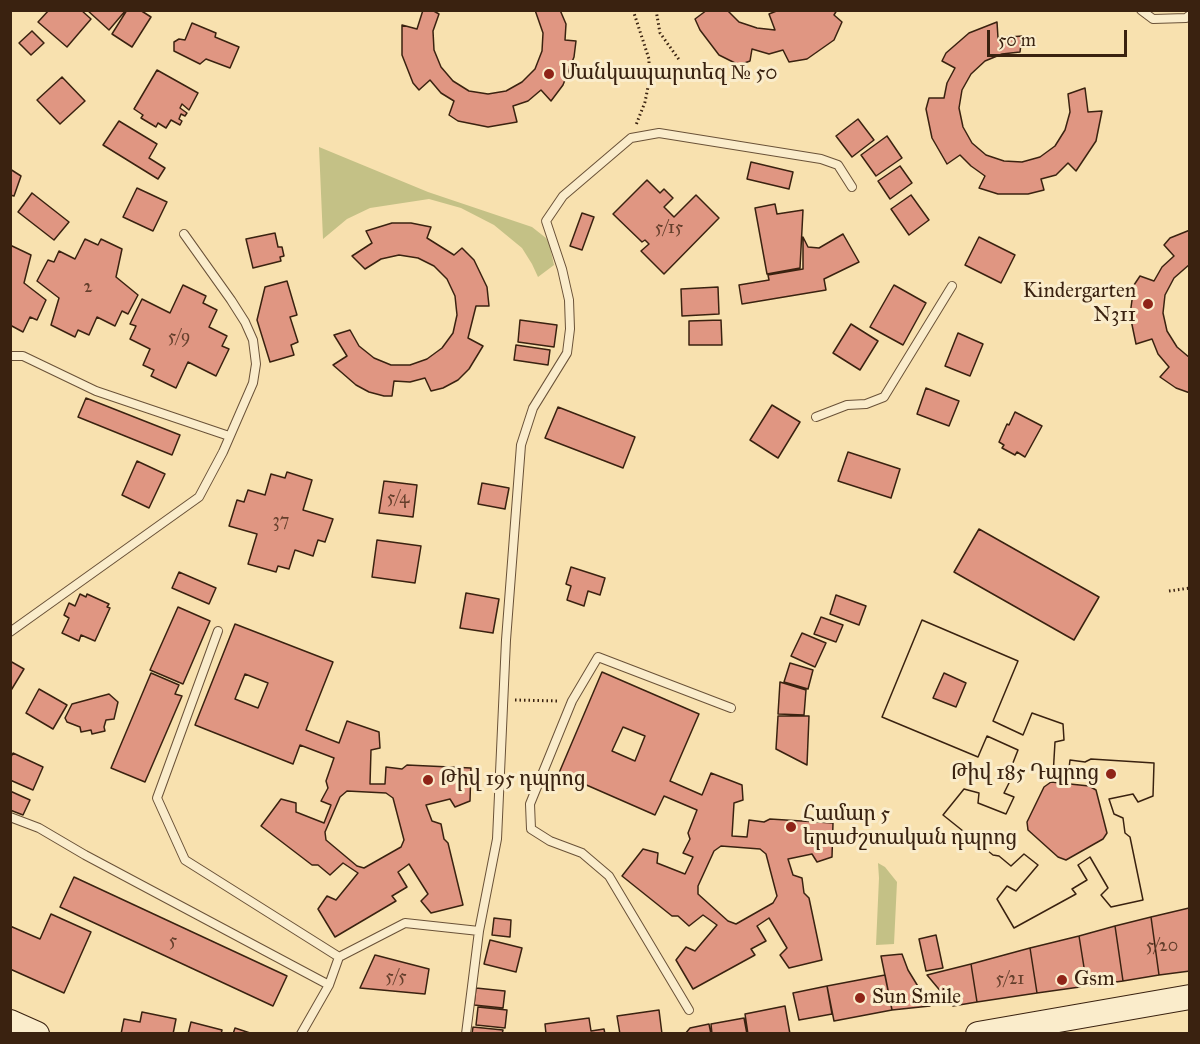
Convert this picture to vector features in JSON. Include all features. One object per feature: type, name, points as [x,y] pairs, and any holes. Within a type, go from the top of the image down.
[{"type":"street","points":[[978,1034],[1190,997]]},
{"type":"street","points":[[1029,1034],[1106,1022],[1190,1014]]},
{"type":"street","points":[[10,1022],[37,1034]]},
{"type":"lane","points":[[1141,10],[1153,20],[1186,18],[1190,15]]},
{"type":"lane","points":[[466,1034],[480,931],[496,839],[506,639],[521,445],[533,408],[567,353],[570,329],[562,268],[546,221],[563,196],[631,138],[659,133],[820,159],[838,165],[852,187]]},
{"type":"lane","points":[[10,632],[199,497],[223,452],[253,382],[256,364],[253,340],[231,300],[184,234]]},
{"type":"lane","points":[[816,417],[848,405],[866,404],[884,397],[952,286]]},
{"type":"lane","points":[[10,356],[23,356],[96,391],[229,436]]},
{"type":"lane","points":[[218,631],[157,798],[185,860],[339,957]]},
{"type":"lane","points":[[689,1010],[609,876],[582,853],[550,841],[531,829],[530,804],[572,701],[598,657],[731,708]]},
{"type":"lane","points":[[10,817],[39,828],[328,985]]},
{"type":"lane","points":[[301,1034],[328,985],[339,957],[405,923],[480,931]]},
{"type":"path","points":[[631,138],[645,102],[649,82],[648,59],[633,10]]},
{"type":"path","points":[[656,10],[660,33],[680,61]]},
{"type":"path","points":[[1169,591],[1190,588]]},
{"type":"path","points":[[504,699],[572,701]]},
{"type":"shaded area","points":[[319,147],[428,192],[532,227],[549,243],[554,265],[538,277],[522,248],[494,225],[461,208],[429,199],[370,208],[347,219],[323,239]]},
{"type":"shaded area","points":[[878,863],[885,867],[897,882],[894,944],[876,945]]},
{"type":"building","points":[[49,10],[81,10],[91,19],[67,47],[38,22]]},
{"type":"building","points":[[87,10],[126,10],[109,30]]},
{"type":"building","points":[[127,10],[140,10],[151,17],[132,47],[112,34]]},
{"type":"building","name":"Մանկապարտեզ № 50","points":[[423,10],[432,10],[439,14],[433,31],[434,50],[441,67],[453,81],[469,91],[488,94],[506,91],[522,82],[535,69],[542,51],[543,33],[535,10],[560,10],[566,24],[565,40],[576,41],[574,57],[563,85],[551,101],[541,90],[528,101],[513,106],[517,122],[488,127],[458,121],[449,115],[454,101],[441,93],[430,80],[419,90],[413,83],[402,55],[402,25],[417,29]]},
{"type":"building","points":[[707,10],[727,10],[739,22],[757,28],[775,30],[769,14],[779,10],[837,10],[834,15],[842,22],[834,40],[807,59],[789,62],[783,50],[769,54],[752,49],[750,61],[739,65],[719,55],[700,30],[695,19]]},
{"type":"building","points":[[997,22],[998,38],[1022,36],[1020,52],[1002,54],[985,61],[971,74],[962,90],[959,108],[963,127],[972,143],[986,155],[1004,161],[1022,162],[1040,157],[1055,146],[1065,130],[1070,112],[1068,94],[1085,88],[1088,112],[1102,111],[1096,141],[1076,171],[1068,163],[1056,175],[1041,179],[1044,190],[1028,194],[998,194],[979,188],[985,176],[960,155],[947,164],[932,138],[926,109],[929,98],[944,98],[947,83],[955,68],[942,61],[946,53],[969,33]]},
{"type":"building","points":[[192,23],[216,33],[215,37],[239,47],[230,68],[206,59],[200,64],[174,51],[174,42],[179,39],[185,40]]},
{"type":"building","points":[[32,31],[44,43],[31,55],[19,43]]},
{"type":"building","points":[[157,70],[198,93],[189,110],[182,104],[180,108],[187,113],[185,116],[181,114],[180,125],[171,120],[166,128],[158,123],[156,127],[141,118],[143,115],[134,109]]},
{"type":"building","points":[[62,77],[85,101],[60,124],[37,100]]},
{"type":"building","points":[[858,119],[874,140],[852,157],[836,136]]},
{"type":"building","points":[[119,121],[157,144],[149,158],[165,168],[158,179],[103,145]]},
{"type":"building","points":[[887,136],[902,158],[876,176],[861,155]]},
{"type":"building","points":[[751,162],[793,172],[789,189],[747,179]]},
{"type":"building","points":[[900,166],[912,183],[890,199],[878,181]]},
{"type":"building","points":[[10,169],[21,176],[14,196],[10,195]]},
{"type":"building","points":[[647,180],[660,193],[664,189],[673,198],[664,207],[674,217],[696,195],[719,218],[664,274],[641,251],[649,244],[645,240],[642,242],[613,214]]},
{"type":"building","points":[[137,188],[167,202],[153,231],[123,217]]},
{"type":"building","points":[[32,193],[69,222],[54,240],[18,212]]},
{"type":"building","points":[[911,195],[929,220],[909,235],[891,209]]},
{"type":"building","points":[[775,204],[777,214],[803,210],[800,268],[767,274],[755,208]]},
{"type":"building","points":[[582,213],[594,217],[582,250],[570,246]]},
{"type":"building","points":[[392,223],[411,223],[431,227],[427,238],[454,255],[462,248],[474,260],[487,287],[489,306],[476,306],[468,338],[483,346],[469,369],[458,380],[431,391],[425,378],[410,382],[394,381],[392,396],[384,396],[356,385],[333,365],[347,356],[334,335],[350,330],[359,346],[374,358],[391,365],[410,365],[427,359],[442,348],[453,333],[457,315],[455,296],[447,279],[434,266],[418,258],[399,255],[381,259],[365,269],[352,256],[372,243],[366,231]]},
{"type":"building","name":"Kindergarten N311","points":[[1190,230],[1190,264],[1174,278],[1165,295],[1163,313],[1167,331],[1177,347],[1190,358],[1190,393],[1176,388],[1160,377],[1169,367],[1158,354],[1152,339],[1136,344],[1130,315],[1134,285],[1140,276],[1154,281],[1162,267],[1174,256],[1164,245],[1170,238]]},
{"type":"building","points":[[275,233],[278,247],[282,247],[284,256],[280,257],[281,261],[253,268],[246,239]]},
{"type":"building","points":[[843,234],[859,262],[824,279],[826,290],[742,304],[739,285],[769,280],[768,275],[803,269],[803,237],[808,247],[819,248]]},
{"type":"building","points":[[979,237],[1015,255],[1001,283],[965,265]]},
{"type":"building","points":[[85,239],[98,245],[101,239],[122,249],[116,277],[138,295],[128,314],[122,311],[115,326],[97,317],[89,335],[78,330],[75,337],[51,325],[59,298],[37,281],[48,260],[54,262],[59,251],[75,259]]},
{"type":"building","points":[[10,245],[31,255],[24,283],[46,300],[37,320],[30,317],[23,332],[10,325]]},
{"type":"building","points":[[287,281],[297,315],[290,317],[298,342],[291,345],[294,355],[270,362],[257,320],[265,287]]},
{"type":"building","points":[[183,285],[206,296],[203,303],[217,310],[209,327],[227,336],[222,346],[229,349],[216,376],[188,362],[176,388],[151,376],[154,370],[143,365],[150,349],[130,339],[136,326],[130,324],[142,299],[170,313]]},
{"type":"building","points":[[894,285],[926,303],[903,345],[870,327]]},
{"type":"building","points":[[718,287],[719,314],[682,316],[681,289]]},
{"type":"building","points":[[520,320],[557,325],[554,347],[518,342]]},
{"type":"building","points":[[721,320],[722,345],[689,345],[689,321]]},
{"type":"building","points":[[851,324],[878,341],[860,370],[833,353]]},
{"type":"building","points":[[958,333],[983,344],[970,376],[945,366]]},
{"type":"building","points":[[516,345],[550,350],[548,365],[514,360]]},
{"type":"building","points":[[926,388],[959,401],[949,426],[917,414]]},
{"type":"building","points":[[86,398],[180,435],[172,455],[78,417]]},
{"type":"building","points":[[772,405],[800,422],[778,458],[750,440]]},
{"type":"building","points":[[558,407],[635,437],[623,468],[545,438]]},
{"type":"building","points":[[1015,412],[1042,426],[1025,457],[1002,448],[1004,445],[999,442]]},
{"type":"building","points":[[848,452],[900,469],[891,498],[838,481]]},
{"type":"building","points":[[137,461],[165,474],[149,508],[122,495]]},
{"type":"building","points":[[287,472],[312,480],[303,510],[333,519],[325,542],[318,540],[313,556],[295,550],[289,569],[278,566],[276,572],[248,564],[257,534],[229,526],[237,500],[244,502],[248,490],[265,495],[271,474],[285,478]]},
{"type":"building","points":[[384,481],[417,485],[413,517],[379,513]]},
{"type":"building","points":[[482,483],[509,488],[505,509],[478,504]]},
{"type":"building","points":[[979,529],[1099,597],[1074,640],[954,572]]},
{"type":"building","points":[[377,540],[421,546],[415,583],[372,577]]},
{"type":"building","points":[[571,567],[605,578],[600,595],[588,591],[584,606],[567,600],[571,586],[566,584]]},
{"type":"building","points":[[179,572],[216,588],[209,604],[172,588]]},
{"type":"building","points":[[466,593],[499,599],[493,633],[460,628]]},
{"type":"building","points":[[80,594],[86,597],[87,594],[109,604],[107,607],[110,608],[95,641],[81,635],[79,641],[62,633],[69,618],[64,615],[69,603],[75,606]]},
{"type":"building","points":[[836,595],[866,606],[859,625],[830,614]]},
{"type":"building","points":[[178,607],[210,621],[183,684],[150,670]]},
{"type":"building","points":[[821,617],[843,625],[836,642],[814,634]]},
{"type":"building","name":"Թիվ 185 Դպրոց","points":[[922,620],[1018,661],[993,721],[1023,735],[1032,713],[1063,724],[1064,740],[1055,742],[1053,776],[1068,776],[1070,760],[1154,763],[1153,796],[1138,802],[1133,794],[1109,799],[1114,814],[1123,818],[1125,833],[1130,837],[1143,900],[1111,907],[1101,895],[1108,888],[1090,857],[1078,865],[1087,880],[1072,889],[1076,894],[1014,928],[997,899],[1007,886],[1016,891],[1038,865],[1024,854],[1011,866],[999,856],[993,855],[943,815],[964,789],[979,793],[978,803],[1006,814],[1014,797],[1004,793],[1011,779],[1009,773],[1018,750],[987,736],[978,757],[882,717]],"holes":[[[944,673],[966,683],[956,707],[933,698]],[[1051,782],[1089,786],[1096,790],[1107,833],[1103,839],[1066,860],[1058,857],[1028,830],[1027,822],[1044,787]]]},
{"type":"building","name":"Թիվ 185 Դպրոց","points":[[922,620],[1018,661],[993,721],[1023,735],[1032,713],[1063,724],[1064,740],[1055,742],[1053,776],[1068,776],[1070,760],[1154,763],[1153,796],[1138,802],[1133,794],[1109,799],[1114,814],[1123,818],[1125,833],[1130,837],[1143,900],[1111,907],[1101,895],[1108,888],[1090,857],[1078,865],[1087,880],[1072,889],[1076,894],[1014,928],[997,899],[1007,886],[1016,891],[1038,865],[1024,854],[1011,866],[999,856],[993,855],[943,815],[964,789],[979,793],[978,803],[1006,814],[1014,797],[1004,793],[1011,779],[1009,773],[1018,750],[987,736],[978,757],[882,717]]},
{"type":"building","name":"Թիվ 195 դպրոց","points":[[235,624],[333,662],[306,730],[339,743],[347,721],[379,732],[380,748],[371,750],[370,784],[385,784],[386,767],[402,769],[407,765],[471,768],[470,801],[455,807],[450,799],[426,805],[432,821],[441,824],[463,905],[431,913],[421,901],[428,894],[409,864],[398,872],[407,887],[392,896],[396,901],[335,937],[318,909],[327,896],[336,900],[358,873],[343,863],[330,875],[318,865],[312,865],[261,826],[281,799],[296,803],[296,812],[324,823],[331,805],[321,801],[328,788],[326,781],[334,758],[300,745],[293,764],[195,725]],"holes":[[[245,674],[268,683],[258,708],[235,699]],[[347,791],[386,793],[393,798],[404,840],[401,847],[364,868],[357,866],[326,840],[325,832],[340,797]]]},
{"type":"building","points":[[802,633],[826,643],[815,667],[791,656]]},
{"type":"building","points":[[10,661],[24,669],[10,692]]},
{"type":"building","points":[[790,663],[813,670],[808,689],[784,682]]},
{"type":"building","name":"Համար 5 երաժշտական դպրոց","points":[[602,672],[699,714],[670,781],[702,795],[711,773],[742,785],[743,800],[734,803],[732,836],[747,837],[749,820],[833,823],[832,857],[817,862],[812,854],[788,859],[793,875],[802,878],[804,893],[809,898],[822,960],[789,968],[780,955],[787,948],[769,918],[757,926],[766,941],[751,949],[755,955],[693,989],[676,960],[686,947],[695,951],[717,925],[703,915],[689,926],[678,916],[672,916],[622,876],[643,849],[658,853],[657,863],[685,874],[693,857],[683,853],[690,839],[688,833],[697,810],[664,796],[655,815],[559,773]],"holes":[[[623,727],[645,736],[635,761],[612,751]],[[721,846],[760,849],[766,854],[777,896],[773,903],[736,924],[728,921],[698,894],[698,886],[714,851]]]},
{"type":"building","points":[[151,673],[179,685],[175,694],[182,696],[145,782],[111,768]]},
{"type":"building","points":[[780,682],[806,690],[804,715],[778,714]]},
{"type":"building","points":[[39,689],[67,705],[53,729],[26,713]]},
{"type":"building","points":[[109,694],[118,702],[114,719],[106,720],[105,731],[92,734],[91,730],[81,732],[80,727],[67,722],[65,718],[72,704]]},
{"type":"building","points":[[778,716],[809,716],[807,765],[776,749]]},
{"type":"building","points":[[13,753],[43,767],[33,790],[10,780],[10,759]]},
{"type":"building","points":[[10,791],[30,800],[23,815],[10,810]]},
{"type":"building","points":[[74,877],[287,976],[273,1006],[60,907]]},
{"type":"building","points":[[1189,908],[1190,971],[1159,975],[1151,917]]},
{"type":"building","points":[[51,914],[91,932],[64,993],[10,969],[10,926],[40,939]]},
{"type":"building","points":[[1151,917],[1159,975],[1123,981],[1115,926]]},
{"type":"building","points":[[494,918],[511,920],[510,937],[492,935]]},
{"type":"building","points":[[1115,926],[1123,981],[1087,986],[1079,936]]},
{"type":"building","points":[[936,935],[943,968],[926,971],[919,939]]},
{"type":"building","points":[[1079,936],[1087,986],[1037,993],[1030,948]]},
{"type":"building","points":[[490,940],[522,948],[516,972],[484,964]]},
{"type":"building","points":[[1030,948],[1037,993],[977,1002],[971,964]]},
{"type":"building","points":[[902,954],[908,970],[930,1006],[892,1010],[881,956]]},
{"type":"building","points":[[375,955],[429,969],[425,994],[360,988]]},
{"type":"building","points":[[971,964],[977,1002],[953,1006],[927,975]]},
{"type":"building","points":[[885,975],[892,1010],[834,1021],[827,986]]},
{"type":"building","points":[[827,986],[832,1014],[799,1020],[793,993]]},
{"type":"building","points":[[476,988],[505,991],[503,1008],[474,1005]]},
{"type":"building","points":[[785,1006],[790,1034],[748,1034],[745,1014]]},
{"type":"building","points":[[478,1007],[507,1010],[505,1028],[476,1025]]},
{"type":"building","points":[[659,1010],[662,1034],[620,1034],[617,1016]]},
{"type":"building","points":[[142,1012],[176,1019],[173,1034],[121,1034],[124,1019],[140,1022]]},
{"type":"building","points":[[589,1018],[591,1031],[604,1029],[605,1034],[546,1034],[545,1024]]},
{"type":"building","points":[[744,1018],[747,1034],[712,1034],[711,1024]]},
{"type":"building","points":[[191,1022],[222,1030],[221,1034],[188,1034]]},
{"type":"building","points":[[709,1024],[711,1034],[685,1034],[690,1028]]},
{"type":"building","points":[[473,1027],[503,1030],[502,1034],[472,1034]]},
{"type":"building","points":[[235,1028],[253,1034],[233,1034]]},
{"type":"place","name":"Մանկապարտեզ № 50","points":[[549,74]]},
{"type":"place","name":"Kindergarten N311","points":[[1148,304]]},
{"type":"place","name":"Թիվ 185 Դպրոց","points":[[1111,774]]},
{"type":"place","name":"Թիվ 195 դպրոց","points":[[428,780]]},
{"type":"place","name":"Համար 5 երաժշտական դպրոց","points":[[791,827]]},
{"type":"place","name":"Gsm","points":[[1062,980]]},
{"type":"place","name":"Sun Smile","points":[[860,998]]}]
